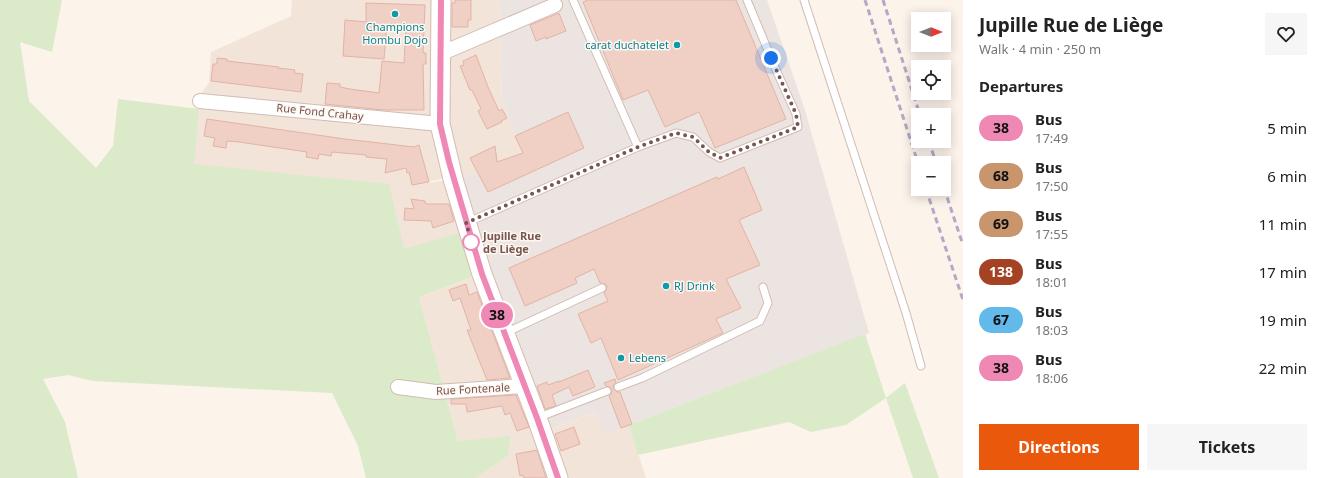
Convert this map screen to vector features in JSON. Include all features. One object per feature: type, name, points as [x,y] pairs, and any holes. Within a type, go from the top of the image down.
[{"type":"main road","points":[[441,0],[440,124],[452,176],[482,274],[537,418],[558,478]]},
{"type":"street","points":[[440,54],[555,5]]},
{"type":"street","name":"Rue Fond Crahay","points":[[200,101],[440,124]]},
{"type":"street","name":"Rue Fontenale","points":[[398,387],[436,392],[524,386]]},
{"type":"lane","points":[[573,0],[638,147]]},
{"type":"lane","points":[[466,223],[638,147],[676,133],[693,137],[709,152],[720,158],[798,127],[796,114],[747,0]]},
{"type":"lane","points":[[804,0],[906,313],[921,366]]},
{"type":"lane","points":[[618,387],[642,378],[760,321],[768,303],[763,287]]},
{"type":"lane","points":[[504,333],[602,288]]},
{"type":"lane","points":[[537,418],[607,391]]},
{"type":"shaded area","points":[[292,0],[499,0],[502,101],[523,153],[501,161],[477,173],[452,176],[416,185],[453,179],[468,231],[404,250],[193,164],[201,93],[209,83],[211,52],[291,16]]},
{"type":"shaded area","points":[[499,0],[767,0],[804,107],[869,333],[605,434],[596,412],[542,432],[452,176],[477,173],[501,161],[523,153],[502,101]]},
{"type":"shaded area","points":[[482,274],[542,432],[597,412],[621,428],[629,425],[646,478],[476,478],[508,456],[511,437],[458,441],[419,297]]},
{"type":"green space","points":[[0,0],[62,0],[52,52],[20,42],[29,101],[96,168],[113,146],[118,99],[199,109],[194,164],[389,184],[404,249],[459,233],[473,277],[419,297],[458,441],[511,436],[508,456],[476,478],[366,478],[358,446],[332,393],[93,381],[68,375],[43,379],[65,422],[78,478],[0,478]]},
{"type":"green space","points":[[865,334],[886,398],[846,425],[811,432],[789,422],[638,455],[629,425]]},
{"type":"green space","points":[[905,383],[939,478],[913,478],[886,398]]},
{"type":"building","points":[[455,0],[471,0],[471,20],[468,20],[468,27],[452,27],[452,3],[455,3]]},
{"type":"building","name":"carat duchatelet","points":[[588,0],[736,0],[786,119],[715,148],[699,112],[665,127],[648,90],[623,100],[583,2]]},
{"type":"building","points":[[366,3],[425,5],[423,53],[426,53],[426,64],[423,64],[424,110],[383,110],[325,104],[327,83],[340,84],[340,87],[350,89],[379,93],[382,61],[404,63],[406,25],[387,24],[384,59],[343,56],[345,20],[366,22]]},
{"type":"building","points":[[559,13],[566,31],[546,39],[546,37],[536,41],[530,25]]},
{"type":"building","points":[[476,55],[499,111],[502,109],[507,118],[487,129],[478,111],[481,109],[472,90],[470,90],[460,66],[464,65],[463,61]]},
{"type":"building","points":[[217,58],[227,59],[227,61],[295,70],[294,73],[303,74],[301,92],[211,81],[213,64],[217,64]]},
{"type":"building","points":[[568,112],[584,148],[488,192],[470,158],[495,146],[497,162],[523,153],[515,136]]},
{"type":"building","points":[[207,119],[345,139],[414,147],[419,145],[429,182],[412,185],[409,172],[407,173],[406,168],[385,173],[387,159],[366,157],[366,155],[332,152],[331,156],[319,154],[318,159],[306,157],[307,152],[239,142],[227,141],[226,148],[213,146],[215,138],[204,136]]},
{"type":"building","points":[[744,167],[762,210],[739,220],[760,265],[726,279],[741,308],[716,319],[723,333],[618,380],[601,338],[591,343],[578,314],[608,301],[604,293],[607,286],[600,283],[594,269],[575,278],[577,283],[525,306],[509,268],[717,177],[718,179]]},
{"type":"building","points":[[411,199],[425,201],[426,204],[449,204],[454,221],[433,228],[431,221],[404,220],[405,208],[414,209]]},
{"type":"building","points":[[466,284],[469,295],[477,292],[510,378],[487,380],[467,330],[471,330],[460,298],[453,301],[449,290]]},
{"type":"building","points":[[588,370],[595,387],[573,396],[569,387],[552,395],[556,406],[545,409],[537,386],[547,382],[548,385],[559,382]]},
{"type":"building","points":[[615,379],[616,382],[613,386],[614,389],[617,392],[620,392],[632,424],[621,428],[609,396],[612,390],[604,383]]},
{"type":"building","points":[[516,395],[529,427],[517,431],[510,413],[505,415],[502,406],[467,412],[466,404],[451,404],[451,399]]},
{"type":"building","points":[[574,427],[580,444],[561,451],[555,434]]},
{"type":"building","points":[[537,450],[546,478],[524,478],[523,475],[520,476],[516,454]]},
{"type":"railway","points":[[865,0],[916,156]]},
{"type":"railway","points":[[883,0],[918,108]]},
{"type":"railway","points":[[931,148],[934,156]]},
{"type":"railway","points":[[928,196],[963,300]]},
{"type":"railway","points":[[947,196],[963,245]]},
{"type":"bus line","name":"38","points":[[441,0],[440,124],[453,179],[482,274],[537,418],[558,478]]},
{"type":"place","name":"Champions Hombu Dojo","points":[[395,14]]},
{"type":"place","name":"carat duchatelet","points":[[677,45]]},
{"type":"place","name":"Jupille Rue de Liège","points":[[471,242]]},
{"type":"place","name":"RJ Drink","points":[[666,286]]},
{"type":"place","name":"Lebens","points":[[621,358]]},
{"type":"route","points":[[471,242],[473,246],[466,223],[638,147],[676,133],[693,137],[709,152],[720,158],[798,127],[796,114],[771,58]]}]
